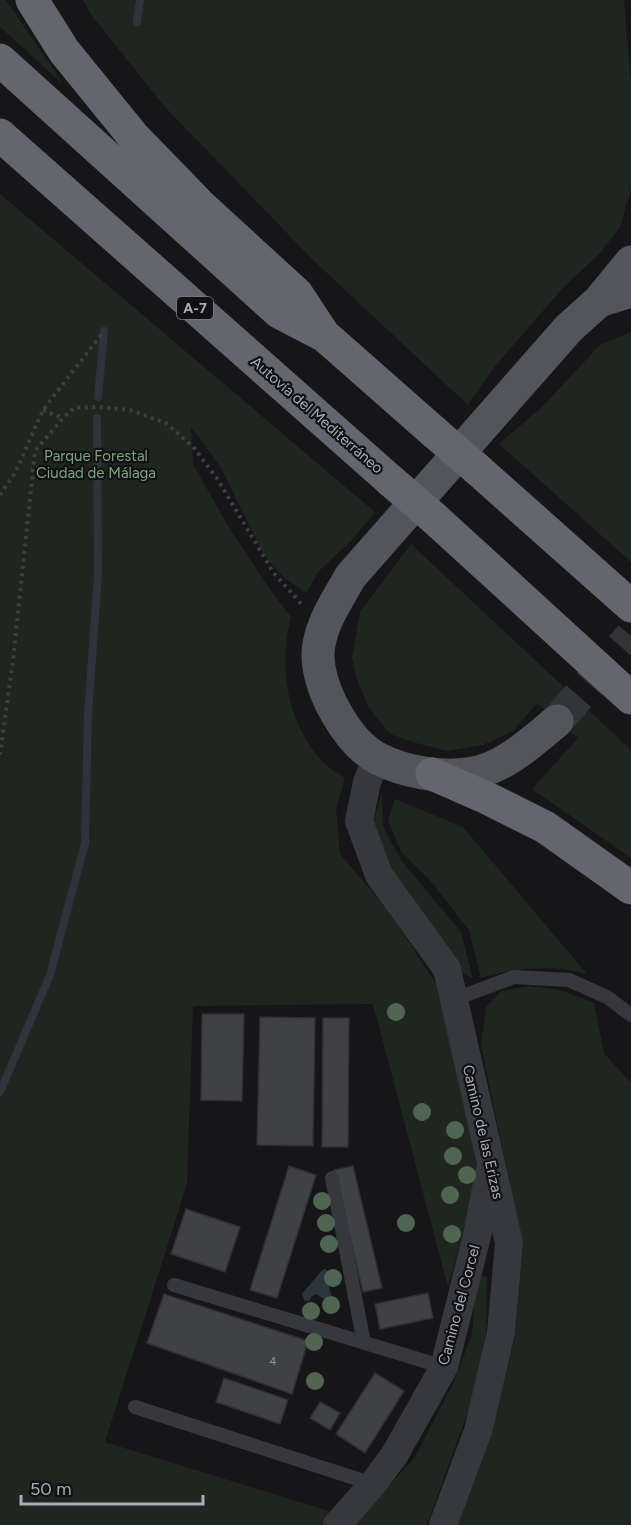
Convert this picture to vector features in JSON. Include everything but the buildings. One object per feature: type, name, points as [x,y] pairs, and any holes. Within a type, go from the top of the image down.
[{"type":"highway","points":[[32,0],[64,51],[133,136],[202,207],[297,294],[325,336]]},
{"type":"highway","points":[[0,60],[279,312],[325,336],[631,606]]},
{"type":"highway","name":"Autovía del Mediterráneo","points":[[0,135],[434,518],[631,698]]},
{"type":"highway","points":[[432,774],[545,827],[631,888]]},
{"type":"main road","points":[[557,721],[525,747],[498,764],[469,774],[432,774],[408,770],[377,758],[359,743],[337,718],[320,678],[318,651],[324,623],[350,577],[569,328],[599,301],[631,262]]},
{"type":"main road","points":[[599,301],[631,291]]},
{"type":"street","name":"Camino de las Erizas","points":[[377,758],[367,782],[359,821],[379,875],[447,969],[509,1243],[501,1334],[478,1431],[443,1525]]},
{"type":"street","name":"Camino del Corcel","points":[[337,1525],[373,1484],[395,1454],[444,1367],[477,1236],[492,1162]]},
{"type":"lane","points":[[455,999],[514,977],[569,980],[607,997],[631,1016]]},
{"type":"lane","points":[[332,1178],[364,1343]]},
{"type":"lane","points":[[174,1285],[444,1367]]},
{"type":"lane","points":[[135,1407],[373,1484]]},
{"type":"path","points":[[0,495],[15,473],[43,410],[104,331]]},
{"type":"path","points":[[0,755],[13,660],[35,451],[74,408],[98,407],[130,410],[166,423],[195,449],[218,480],[273,572],[301,604],[324,623]]},
{"type":"path","points":[[43,410],[63,418]]},
{"type":"green space","points":[[0,0],[6,0],[64,85],[0,27]]},
{"type":"green space","points":[[83,0],[624,0],[631,82],[631,189],[620,227],[600,253],[562,289],[496,365],[468,405],[314,261],[165,107],[92,16]]},
{"type":"green space","name":"Parque Forestal Ciudad de Málaga","points":[[0,194],[375,512],[351,541],[319,571],[306,593],[283,577],[264,555],[221,468],[191,427],[193,464],[228,526],[291,617],[285,655],[289,694],[294,712],[311,747],[325,764],[345,778],[336,809],[340,854],[388,910],[436,984],[480,1175],[448,1287],[373,1004],[193,1006],[187,1184],[105,1442],[335,1513],[325,1525],[0,1525]]},
{"type":"green space","points":[[631,332],[631,562],[499,444],[542,407],[600,345]]},
{"type":"green space","points":[[411,544],[631,750],[631,858],[532,789],[578,738],[537,703],[513,731],[483,745],[447,751],[390,734],[369,708],[356,677],[352,657],[360,612]]},
{"type":"green space","points":[[382,793],[383,826],[401,860],[461,932],[473,979],[454,968],[381,856],[373,823]]},
{"type":"green space","points":[[395,799],[463,827],[587,974],[547,968],[508,971],[481,978],[469,930],[429,879],[402,853],[388,821]]},
{"type":"green space","points":[[529,986],[563,991],[594,1003],[604,1053],[631,1083],[631,1525],[456,1525],[491,1433],[515,1338],[523,1248],[481,1045],[486,1007],[501,991]]},
{"type":"green space","points":[[487,1276],[486,1335],[473,1398],[427,1525],[354,1525],[415,1457],[454,1382],[472,1334],[476,1278]]},
{"type":"shaded area","points":[[326,1269],[330,1275],[327,1280],[331,1301],[316,1294],[309,1301],[304,1300],[302,1294],[322,1270]]},
{"type":"waterway","points":[[137,22],[140,0]]},
{"type":"waterway","points":[[98,397],[104,331]]},
{"type":"waterway","points":[[0,1092],[50,975],[85,843],[88,715],[98,575],[97,418]]},
{"type":"tunnel","points":[[557,721],[631,636]]}]
